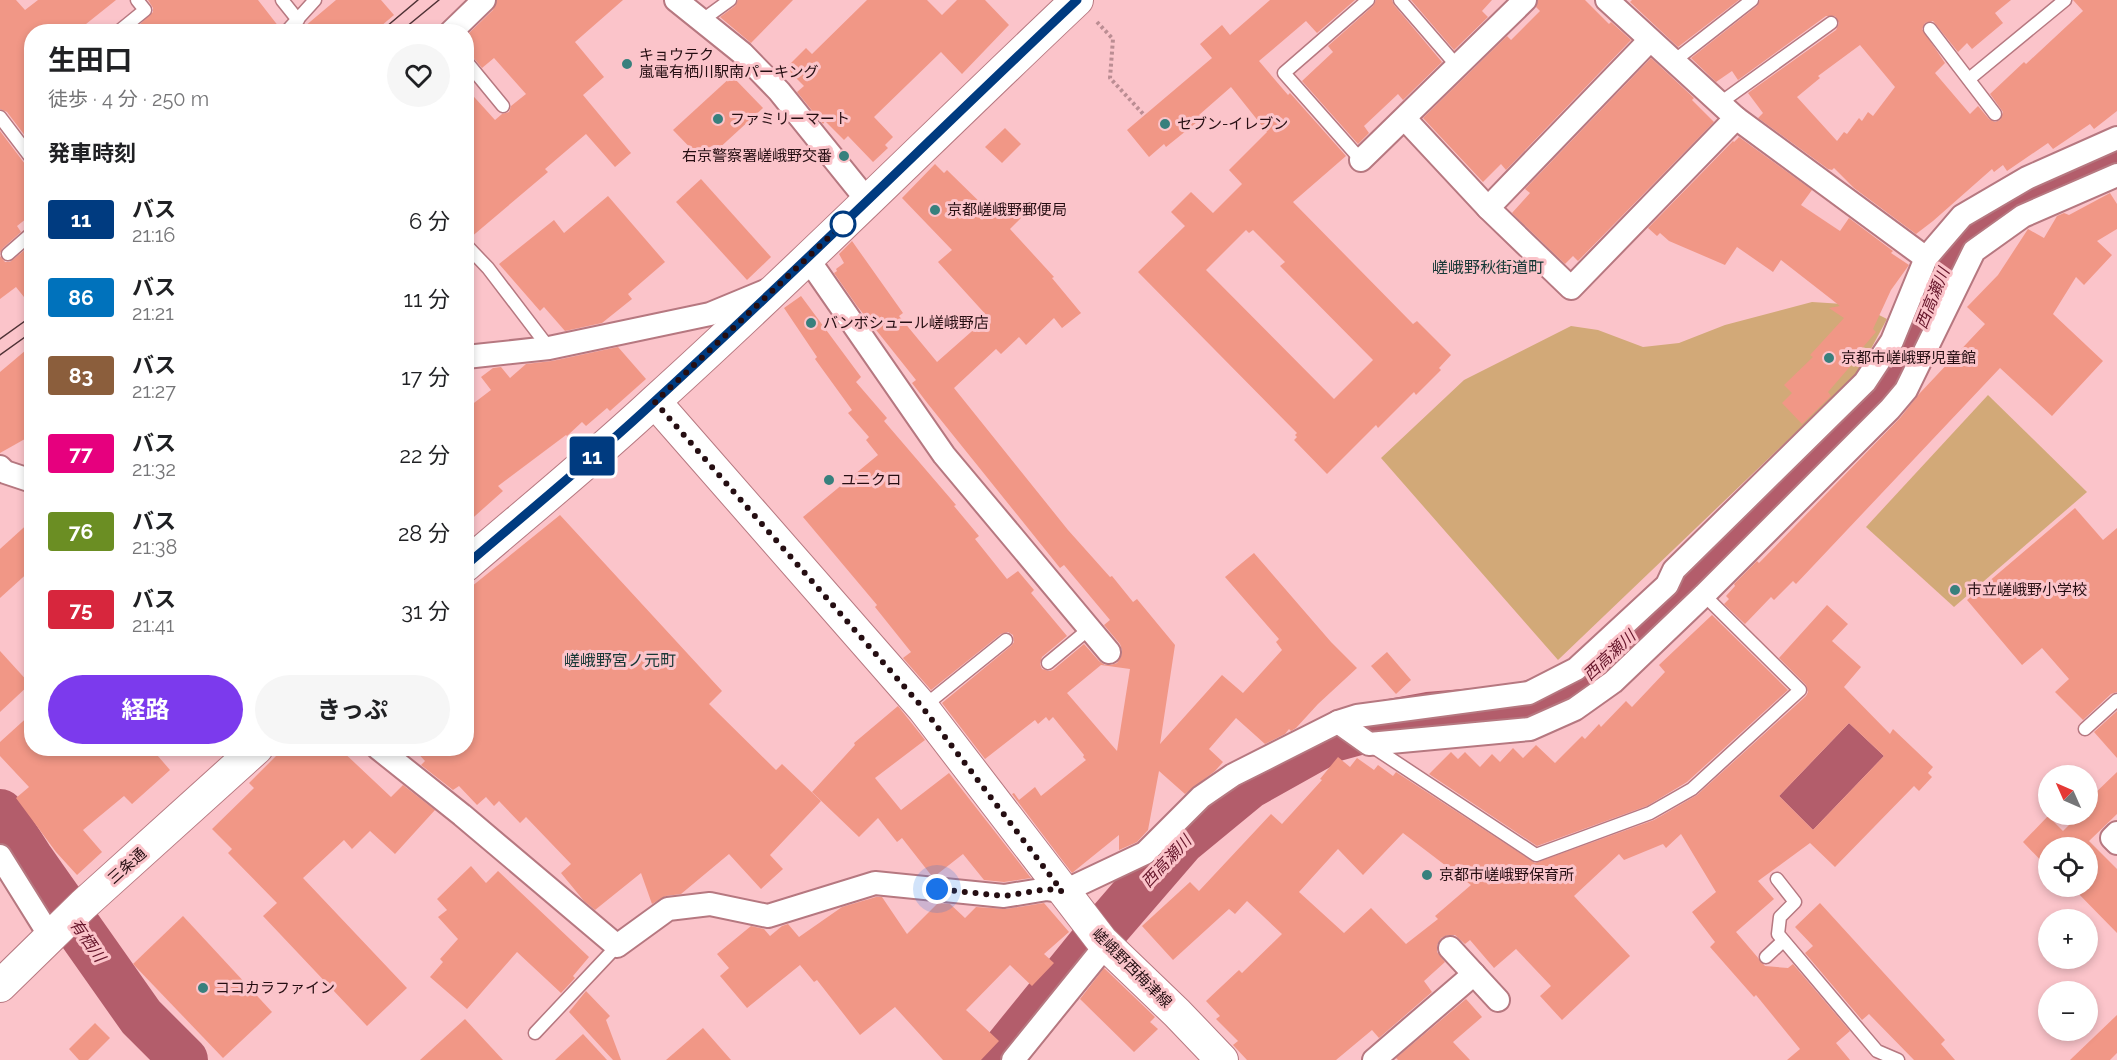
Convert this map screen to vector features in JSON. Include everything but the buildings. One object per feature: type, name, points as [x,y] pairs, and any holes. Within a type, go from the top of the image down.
[{"type":"main road","points":[[474,558],[655,402],[808,259],[867,200],[1084,8]]},
{"type":"main road","name":"嵯峨野西梅津線","points":[[655,402],[923,708],[1101,939],[1222,1060]]},
{"type":"main road","name":"三条通","points":[[0,986],[83,905],[248,756]]},
{"type":"street","points":[[459,24],[484,0]]},
{"type":"street","points":[[676,0],[742,53],[779,91],[867,200]]},
{"type":"street","points":[[1361,160],[1406,119],[1525,0]]},
{"type":"street","points":[[1608,0],[1728,111],[1926,258]]},
{"type":"street","points":[[1488,208],[1650,39]]},
{"type":"street","points":[[1406,119],[1488,208],[1571,288],[1728,111]]},
{"type":"street","points":[[388,756],[462,815],[617,946],[668,909],[710,904],[768,916],[875,883],[1004,896],[1047,889],[1062,891],[1145,853],[1201,796],[1233,775],[1338,722],[1357,716],[1529,693],[1576,669],[1667,585],[1674,570],[1865,381],[1892,341],[1926,258],[1962,216],[2027,178],[2117,138]]},
{"type":"street","points":[[1338,722],[1369,744],[1530,729],[1575,709],[1612,682],[1704,595],[1890,409],[1905,390],[1974,251],[2023,216],[2116,177]]},
{"type":"street","points":[[2027,178],[2036,210]]},
{"type":"street","points":[[808,259],[944,455],[1109,652]]},
{"type":"street","points":[[474,356],[549,348],[710,314],[778,286]]},
{"type":"street","points":[[1892,341],[1920,360]]},
{"type":"street","points":[[1674,570],[1704,595]]},
{"type":"street","points":[[2117,833],[2112,838],[2117,843]]},
{"type":"street","points":[[0,856],[53,934]]},
{"type":"street","points":[[1013,1060],[1101,939]]},
{"type":"street","points":[[1450,948],[1497,1000]]},
{"type":"street","points":[[1374,1060],[1474,974]]},
{"type":"lane","points":[[128,24],[145,10],[137,0]]},
{"type":"lane","points":[[282,0],[298,20]]},
{"type":"lane","points":[[294,24],[315,0]]},
{"type":"lane","points":[[701,21],[730,0]]},
{"type":"lane","points":[[1361,160],[1284,73],[1368,0]]},
{"type":"lane","points":[[1400,0],[1458,67]]},
{"type":"lane","points":[[1674,61],[1752,0]]},
{"type":"lane","points":[[1969,79],[2065,0]]},
{"type":"lane","points":[[1728,111],[1831,23]]},
{"type":"lane","points":[[1930,29],[1995,114]]},
{"type":"lane","points":[[474,71],[503,106]]},
{"type":"lane","points":[[1,118],[24,148]]},
{"type":"lane","points":[[8,254],[24,240]]},
{"type":"lane","points":[[474,253],[488,268],[549,348]]},
{"type":"lane","points":[[1369,744],[1536,855],[1650,813],[1692,789],[1800,690],[1704,595]]},
{"type":"lane","points":[[1048,663],[1089,629]]},
{"type":"lane","points":[[923,708],[1006,640]]},
{"type":"lane","points":[[2085,729],[2117,700]]},
{"type":"lane","points":[[1777,879],[1795,902],[1780,917],[1778,934],[1877,1051],[1898,1060]]},
{"type":"lane","points":[[1766,957],[1783,941]]},
{"type":"lane","points":[[535,1033],[617,946]]},
{"type":"path","points":[[1084,8],[1113,39],[1110,78],[1144,116]]},
{"type":"shaded area","points":[[1812,302],[1859,305],[1887,319],[1858,373],[1558,660],[1381,458],[1464,380],[1571,326],[1598,330],[1643,347],[1679,343],[1725,325]]},
{"type":"shaded area","points":[[1988,395],[2087,492],[1954,607],[1866,527]]},
{"type":"shaded area","points":[[1849,723],[1884,756],[1813,830],[1779,796]]},
{"type":"waterway","name":"西高瀬川","points":[[998,1060],[1092,944],[1181,841],[1249,785],[1333,738],[1384,724],[1428,716],[1501,710],[1527,705],[1579,683],[1779,496],[1893,380],[1917,334],[1949,256],[1971,232],[2012,204],[2117,157]]},
{"type":"waterway","name":"有栖川","points":[[0,813],[141,1017],[184,1060]]},
{"type":"tram line","points":[[390,24],[418,0]]},
{"type":"tram line","points":[[410,24],[439,0]]},
{"type":"tram line","points":[[0,339],[24,322]]},
{"type":"tram line","points":[[0,355],[24,338]]},
{"type":"bus line","name":"11","points":[[474,558],[655,402],[808,259],[1077,0]]},
{"type":"place","name":"キョウテク 嵐電有栖川駅南パーキング","points":[[627,64]]},
{"type":"place","name":"ファミリーマート","points":[[718,119]]},
{"type":"place","name":"セブン-イレブン","points":[[1165,124]]},
{"type":"place","name":"右京警察署嵯峨野交番","points":[[844,156]]},
{"type":"place","name":"京都嵯峨野郵便局","points":[[935,210]]},
{"type":"place","name":"バンボシュール嵯峨野店","points":[[811,323]]},
{"type":"place","name":"京都市嵯峨野児童館","points":[[1829,358]]},
{"type":"place","name":"ユニクロ","points":[[829,480]]},
{"type":"place","name":"市立嵯峨野小学校","points":[[1955,590]]},
{"type":"place","name":"京都市嵯峨野保育所","points":[[1427,875]]},
{"type":"place","name":"ココカラファイン","points":[[203,988]]},
{"type":"district","name":"嵯峨野秋街道町","points":[[1488,267]]},
{"type":"district","name":"嵯峨野宮ノ元町","points":[[620,660]]},
{"type":"route","points":[[843,224],[655,402],[923,708],[1062,891],[1047,889],[1004,896],[937,889]]}]
